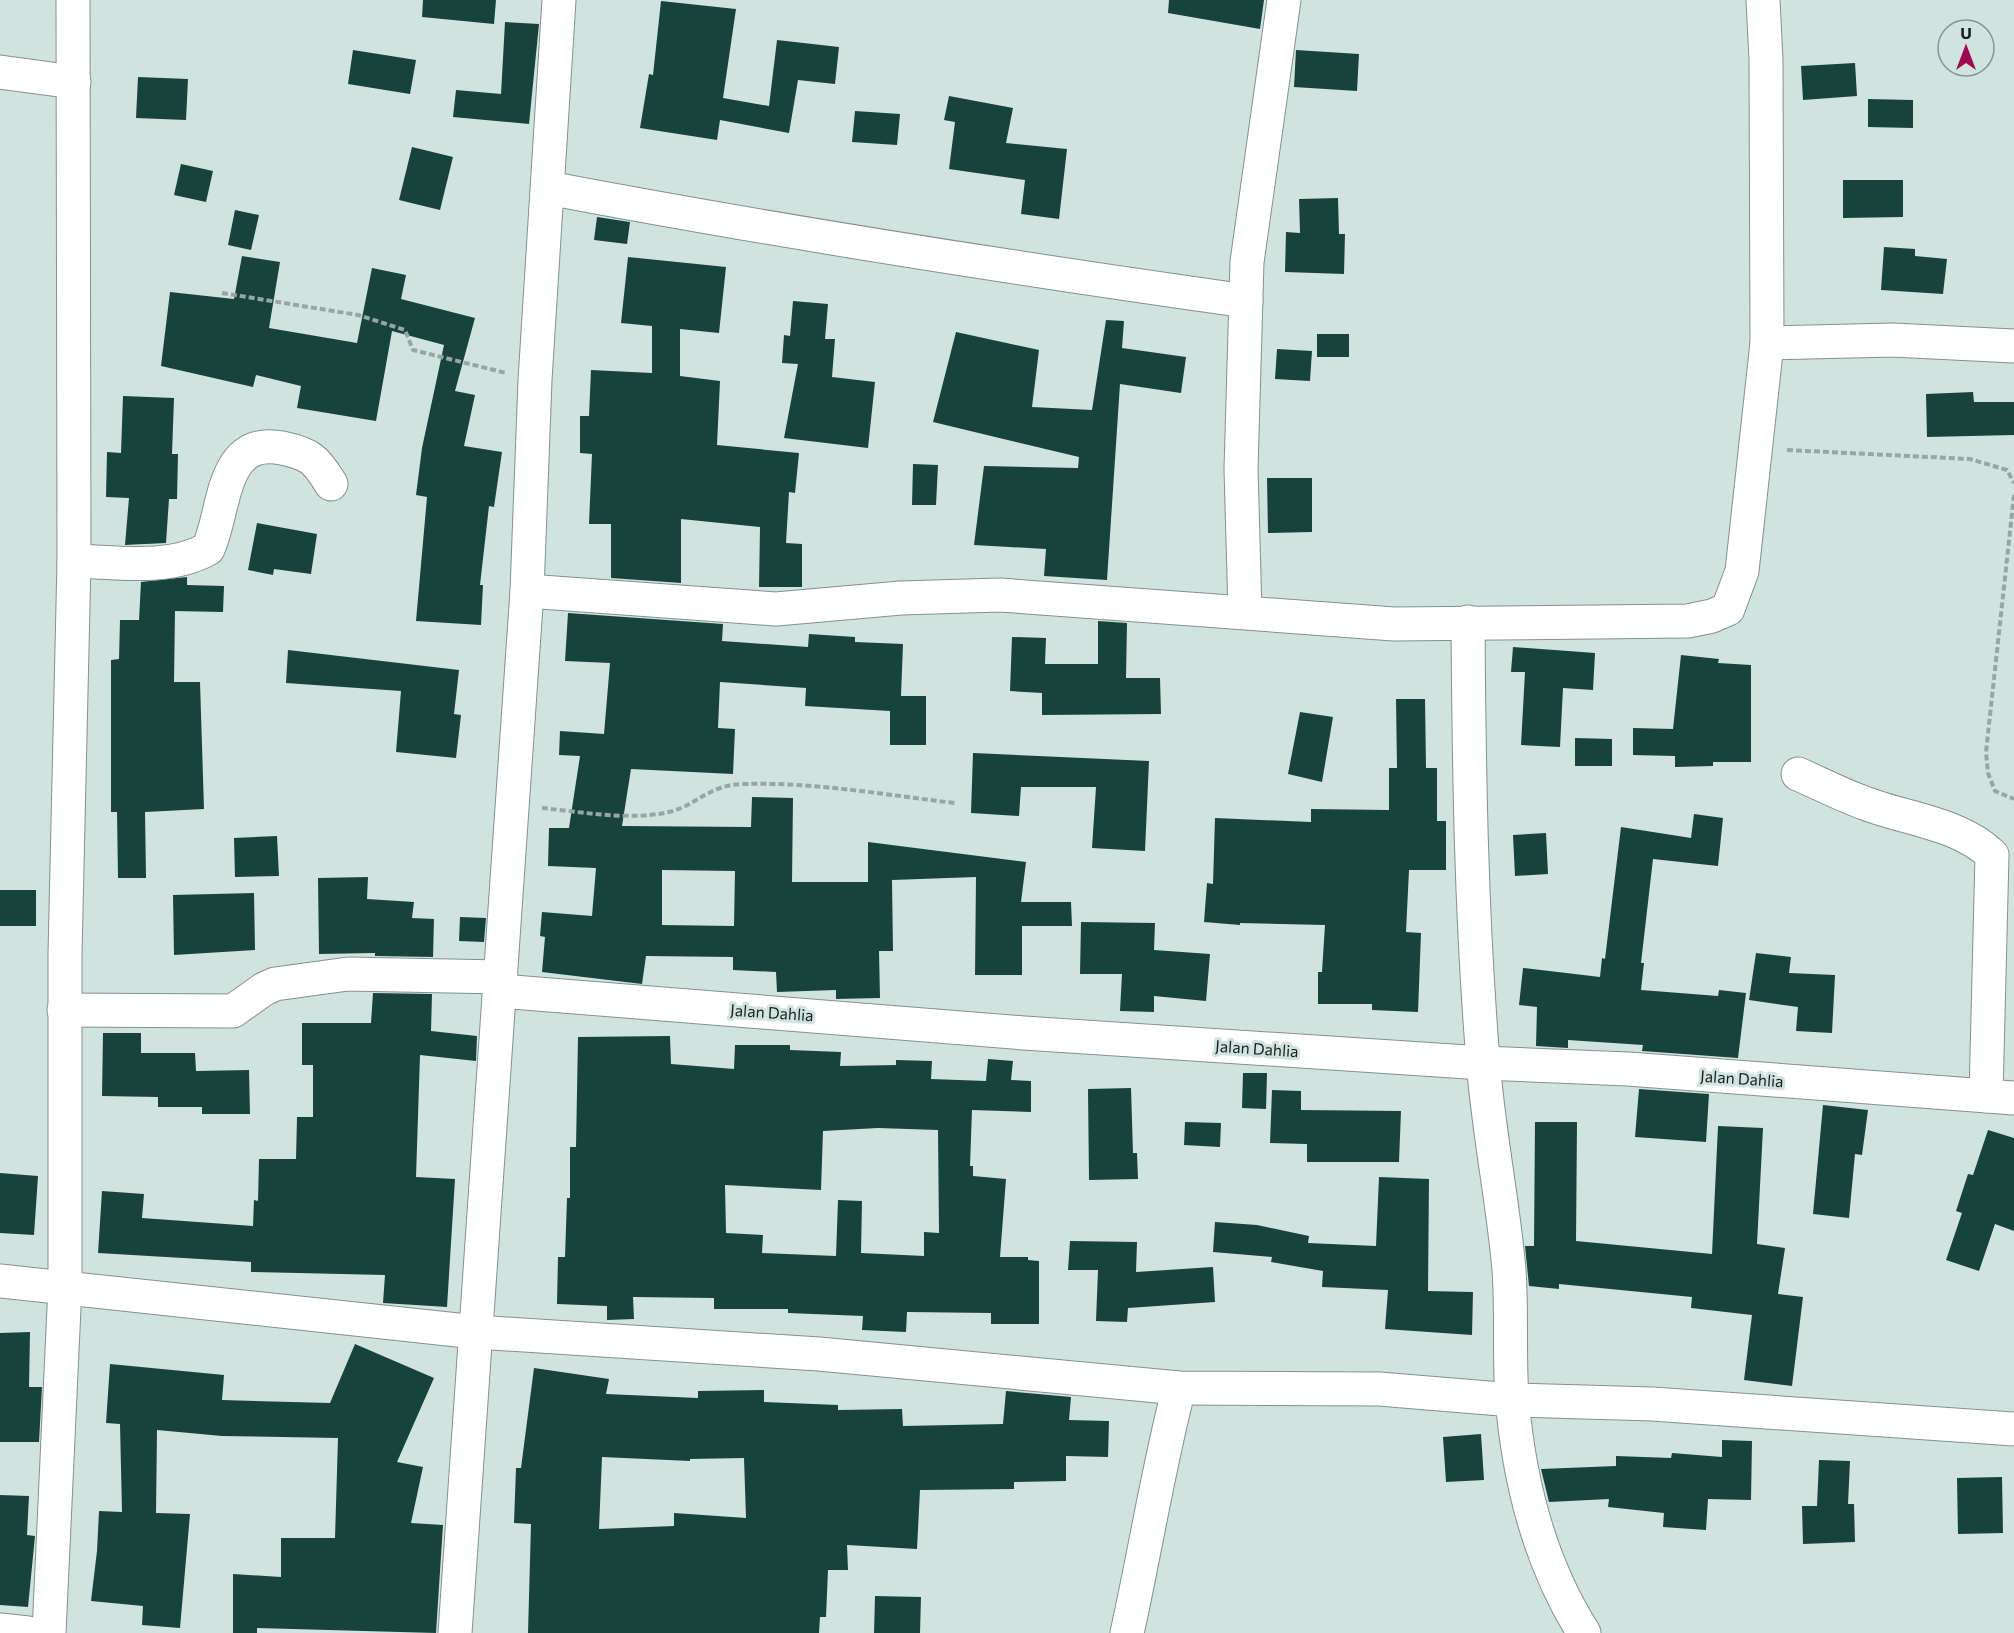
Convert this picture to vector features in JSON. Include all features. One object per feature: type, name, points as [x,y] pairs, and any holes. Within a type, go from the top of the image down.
[{"type":"street","points":[[49,1633],[65,1286],[64,1010],[74,561],[73,0]]},
{"type":"street","points":[[455,1633],[527,591],[535,380],[559,0]]},
{"type":"street","points":[[1245,612],[1241,469],[1247,262],[1284,0]]},
{"type":"street","points":[[527,591],[776,609],[901,598],[1000,595],[1394,624],[1688,621],[1712,616],[1728,609],[1739,586],[1742,571],[1767,343],[1766,60],[1763,0]]},
{"type":"street","points":[[0,72],[74,82]]},
{"type":"street","points":[[548,188],[765,229],[972,263],[1246,301]]},
{"type":"street","points":[[1767,343],[1893,340],[2014,346]]},
{"type":"street","points":[[74,561],[171,561],[207,549],[217,531],[232,468],[248,451],[258,447],[277,447],[304,452],[321,468],[331,484]]},
{"type":"street","points":[[1468,622],[1471,884],[1483,1062],[1509,1270],[1512,1400],[1523,1473],[1536,1527],[1554,1582],[1584,1633]]},
{"type":"street","points":[[1798,774],[1865,804],[1966,836],[1981,844],[1992,855],[2000,1097]]},
{"type":"street","name":"Jalan Dahlia","points":[[64,1010],[233,1011],[275,984],[348,974],[501,984],[1024,1033],[1628,1069],[2000,1097]]},
{"type":"street","points":[[0,1281],[65,1286],[260,1311],[476,1332],[819,1354],[1179,1388],[1379,1389],[1512,1400],[1652,1404],[2014,1429]]},
{"type":"street","points":[[1127,1633],[1152,1523],[1165,1441],[1179,1388]]},
{"type":"street","points":[[0,1630],[28,1633]]},
{"type":"path","points":[[222,293],[358,315],[391,324],[405,330],[412,350],[535,380]]},
{"type":"path","points":[[1757,449],[1970,459],[2007,470],[2014,483]]},
{"type":"path","points":[[2014,495],[1986,752],[1988,773],[1995,791],[2014,799]]},
{"type":"path","points":[[511,804],[611,814],[670,812],[723,786],[745,784],[828,789],[954,803]]},
{"type":"building","points":[[423,0],[496,0],[494,24],[422,17]]},
{"type":"building","points":[[1169,0],[1264,0],[1260,29],[1168,13]]},
{"type":"building","points":[[661,1],[736,9],[723,98],[769,106],[777,40],[839,47],[835,84],[798,80],[789,133],[720,120],[717,140],[640,128],[649,74],[653,75]]},
{"type":"building","points":[[505,22],[539,24],[529,124],[453,117],[456,90],[501,94]]},
{"type":"building","points":[[353,50],[416,60],[410,94],[348,84]]},
{"type":"building","points":[[1296,50],[1359,54],[1357,91],[1294,87]]},
{"type":"building","points":[[1855,63],[1857,96],[1803,100],[1801,66]]},
{"type":"building","points":[[138,77],[188,79],[186,120],[136,118]]},
{"type":"building","points":[[949,96],[1013,108],[1006,143],[1067,149],[1059,219],[1021,214],[1025,180],[949,169],[955,122],[944,120]]},
{"type":"building","points":[[1868,99],[1913,100],[1913,128],[1868,127]]},
{"type":"building","points":[[855,111],[900,114],[897,145],[852,142]]},
{"type":"building","points":[[412,147],[453,157],[440,210],[399,200]]},
{"type":"building","points":[[181,164],[213,171],[206,202],[174,195]]},
{"type":"building","points":[[1843,180],[1903,180],[1903,217],[1843,218]]},
{"type":"building","points":[[1338,198],[1339,234],[1345,234],[1344,274],[1285,272],[1286,232],[1300,233],[1299,199]]},
{"type":"building","points":[[235,210],[259,215],[251,250],[228,245]]},
{"type":"building","points":[[597,217],[630,222],[627,244],[594,240]]},
{"type":"building","points":[[1884,247],[1915,249],[1915,256],[1947,259],[1943,294],[1881,290]]},
{"type":"building","points":[[242,256],[280,262],[269,328],[357,343],[372,268],[406,275],[401,299],[475,318],[455,391],[475,395],[464,446],[502,452],[494,507],[489,506],[480,585],[483,585],[481,625],[416,621],[427,497],[416,495],[422,448],[444,345],[392,331],[376,421],[297,408],[301,386],[256,375],[253,387],[161,366],[170,292],[234,299]]},
{"type":"building","points":[[628,257],[726,267],[719,333],[680,329],[680,376],[720,381],[717,445],[799,453],[795,493],[789,492],[786,543],[802,544],[802,587],[759,587],[760,527],[681,519],[681,583],[611,578],[611,524],[589,524],[592,454],[580,453],[580,416],[589,416],[591,370],[652,373],[652,326],[621,323]]},
{"type":"building","points":[[793,301],[828,304],[825,339],[835,339],[832,377],[875,382],[868,448],[784,438],[798,364],[782,363],[784,335],[790,336]]},
{"type":"building","points":[[1106,320],[1124,321],[1122,348],[1186,357],[1181,393],[1120,384],[1107,580],[1044,576],[1046,549],[974,545],[984,466],[1078,468],[1079,457],[933,422],[956,332],[1039,350],[1032,407],[1092,410]]},
{"type":"building","points":[[1317,334],[1349,334],[1349,357],[1317,357]]},
{"type":"building","points":[[1277,349],[1312,351],[1310,381],[1275,379]]},
{"type":"building","points":[[1973,392],[1974,402],[2014,402],[2014,435],[1927,437],[1926,394]]},
{"type":"building","points":[[123,396],[174,398],[172,454],[178,454],[177,499],[169,499],[166,543],[125,545],[129,498],[106,497],[107,452],[121,453]]},
{"type":"building","points":[[913,464],[938,465],[936,505],[912,505]]},
{"type":"building","points":[[1267,478],[1312,478],[1312,532],[1268,533]]},
{"type":"building","points":[[257,523],[317,534],[311,574],[274,569],[273,575],[248,570]]},
{"type":"building","points":[[187,577],[187,585],[224,586],[223,612],[175,611],[174,682],[200,682],[204,809],[145,812],[146,878],[118,878],[117,812],[111,812],[111,660],[119,659],[120,620],[139,620],[141,582]]},
{"type":"building","points":[[568,613],[723,624],[722,641],[808,647],[809,634],[855,637],[855,642],[903,644],[901,696],[926,696],[926,745],[890,745],[890,711],[805,706],[806,688],[720,682],[718,728],[735,729],[733,774],[631,769],[622,826],[751,827],[752,797],[793,798],[792,882],[868,882],[868,842],[1026,862],[1021,902],[1071,902],[1072,926],[1022,926],[1022,975],[975,975],[976,877],[892,880],[893,951],[879,951],[880,998],[836,999],[836,990],[777,992],[776,972],[733,970],[733,957],[646,956],[642,984],[542,972],[545,937],[540,936],[542,912],[592,916],[596,868],[548,866],[549,828],[569,828],[580,756],[559,755],[560,731],[604,734],[610,663],[565,661]],"holes":[[[662,870],[735,871],[734,926],[662,925]]]},
{"type":"building","points":[[1098,621],[1127,623],[1126,678],[1160,678],[1161,714],[1042,715],[1042,693],[1010,691],[1012,637],[1046,638],[1045,664],[1098,664]]},
{"type":"building","points":[[1513,647],[1595,653],[1593,690],[1563,688],[1560,747],[1521,745],[1525,672],[1511,672]]},
{"type":"building","points":[[288,650],[459,670],[454,714],[461,715],[456,758],[396,752],[401,691],[286,683]]},
{"type":"building","points":[[1681,655],[1719,659],[1718,663],[1751,665],[1751,762],[1713,762],[1713,766],[1675,767],[1675,756],[1633,755],[1633,728],[1673,729]]},
{"type":"building","points":[[1396,699],[1425,699],[1426,768],[1437,768],[1437,821],[1446,821],[1446,870],[1409,870],[1406,932],[1421,933],[1418,1012],[1372,1010],[1372,1004],[1318,1004],[1318,972],[1322,972],[1325,925],[1240,923],[1240,925],[1204,922],[1207,883],[1213,884],[1215,818],[1311,822],[1311,809],[1389,810],[1389,768],[1397,768]]},
{"type":"building","points":[[1300,712],[1333,717],[1322,782],[1288,774]]},
{"type":"building","points":[[1575,738],[1612,739],[1612,766],[1575,766]]},
{"type":"building","points":[[973,753],[1149,761],[1145,851],[1092,848],[1096,787],[1021,787],[1019,816],[971,813]]},
{"type":"building","points":[[1694,814],[1723,818],[1718,866],[1653,859],[1641,963],[1644,963],[1641,990],[1718,996],[1719,990],[1746,993],[1738,1058],[1642,1051],[1643,1045],[1568,1040],[1568,1048],[1536,1046],[1537,1007],[1519,1005],[1523,968],[1600,977],[1602,958],[1605,959],[1621,827],[1691,838]]},
{"type":"building","points":[[1546,833],[1548,874],[1515,876],[1513,835]]},
{"type":"building","points":[[277,836],[279,876],[235,877],[234,838]]},
{"type":"building","points":[[368,877],[367,899],[414,902],[412,918],[434,919],[433,957],[375,956],[375,953],[319,954],[318,878]]},
{"type":"building","points":[[0,890],[36,890],[36,926],[0,926]]},
{"type":"building","points":[[254,893],[255,950],[174,955],[173,895]]},
{"type":"building","points":[[460,917],[486,918],[484,942],[459,941]]},
{"type":"building","points":[[1081,922],[1155,923],[1154,950],[1210,954],[1206,1001],[1154,996],[1154,1012],[1120,1011],[1122,974],[1080,974]]},
{"type":"building","points":[[1756,953],[1791,957],[1789,973],[1835,975],[1832,1033],[1796,1031],[1798,1007],[1749,1000]]},
{"type":"building","points":[[373,993],[432,994],[431,1031],[477,1036],[476,1061],[420,1055],[416,1177],[455,1179],[447,1307],[383,1303],[385,1275],[251,1272],[251,1262],[98,1253],[102,1191],[144,1194],[142,1218],[253,1226],[254,1200],[258,1201],[259,1159],[296,1159],[297,1117],[313,1117],[313,1065],[302,1065],[302,1023],[371,1023]]},
{"type":"building","points":[[103,1033],[141,1033],[141,1053],[195,1053],[196,1071],[249,1070],[250,1114],[202,1114],[202,1107],[158,1107],[158,1097],[102,1096]]},
{"type":"building","points":[[670,1036],[671,1064],[734,1069],[735,1045],[790,1045],[790,1050],[841,1052],[840,1066],[896,1065],[896,1060],[932,1061],[931,1079],[986,1081],[988,1059],[1013,1061],[1011,1080],[1031,1081],[1031,1112],[972,1110],[970,1166],[973,1166],[973,1176],[1006,1179],[1000,1257],[1028,1257],[1028,1260],[1039,1261],[1039,1324],[991,1324],[991,1313],[907,1312],[906,1332],[862,1330],[863,1316],[788,1313],[788,1309],[714,1309],[714,1298],[633,1297],[634,1319],[607,1320],[607,1306],[557,1304],[558,1257],[565,1257],[567,1198],[570,1198],[570,1147],[576,1147],[578,1037]],"holes":[[[878,1128],[938,1130],[939,1233],[924,1232],[924,1256],[861,1253],[862,1201],[838,1200],[836,1256],[762,1253],[763,1235],[726,1233],[725,1185],[821,1190],[823,1131]]]},
{"type":"building","points":[[1243,1073],[1267,1073],[1266,1109],[1242,1108]]},
{"type":"building","points":[[1131,1088],[1133,1153],[1137,1153],[1138,1179],[1089,1180],[1088,1089]]},
{"type":"building","points":[[1639,1089],[1709,1094],[1706,1142],[1635,1137]]},
{"type":"building","points":[[1272,1090],[1301,1091],[1301,1110],[1401,1111],[1399,1162],[1307,1162],[1307,1144],[1270,1143]]},
{"type":"building","points":[[1823,1105],[1868,1110],[1862,1155],[1855,1154],[1849,1218],[1813,1214]]},
{"type":"building","points":[[1185,1122],[1221,1123],[1220,1147],[1184,1145]]},
{"type":"building","points":[[1535,1122],[1577,1122],[1576,1241],[1712,1254],[1718,1126],[1763,1128],[1757,1244],[1785,1248],[1778,1294],[1803,1297],[1792,1386],[1744,1380],[1752,1315],[1691,1308],[1692,1297],[1559,1284],[1559,1289],[1529,1286],[1525,1246],[1534,1246]]},
{"type":"building","points":[[1988,1130],[2014,1138],[2014,1231],[1995,1224],[1979,1271],[1946,1260],[1962,1213],[1956,1211],[1968,1174],[1973,1175]]},
{"type":"building","points":[[0,1173],[38,1176],[34,1235],[0,1233]]},
{"type":"building","points":[[1379,1177],[1429,1179],[1428,1291],[1473,1292],[1472,1335],[1385,1329],[1388,1290],[1322,1287],[1323,1271],[1271,1262],[1272,1257],[1213,1252],[1215,1222],[1257,1225],[1309,1236],[1308,1243],[1376,1246]]},
{"type":"building","points":[[1070,1241],[1137,1242],[1136,1272],[1213,1267],[1215,1302],[1128,1308],[1127,1322],[1096,1321],[1098,1270],[1068,1270]]},
{"type":"building","points":[[30,1332],[29,1387],[42,1387],[39,1442],[0,1442],[0,1333]]},
{"type":"building","points":[[355,1344],[434,1378],[397,1462],[423,1467],[411,1523],[443,1525],[436,1633],[257,1628],[257,1633],[233,1633],[233,1574],[281,1577],[281,1538],[335,1538],[338,1438],[222,1436],[157,1430],[156,1513],[190,1514],[180,1628],[142,1625],[143,1606],[91,1601],[99,1511],[122,1512],[120,1424],[106,1423],[110,1364],[224,1375],[222,1400],[330,1403]]},
{"type":"building","points":[[534,1368],[609,1379],[606,1394],[698,1398],[698,1391],[764,1390],[764,1402],[838,1405],[838,1410],[902,1409],[903,1426],[1003,1424],[1006,1391],[1071,1397],[1069,1420],[1109,1421],[1108,1457],[1066,1456],[1066,1481],[1014,1482],[1014,1489],[920,1490],[917,1549],[847,1545],[848,1570],[828,1570],[826,1617],[820,1617],[819,1633],[528,1633],[531,1524],[514,1523],[516,1468],[521,1468]],"holes":[[[602,1457],[690,1461],[690,1459],[744,1458],[746,1518],[674,1513],[674,1526],[599,1529]]]},
{"type":"building","points":[[1481,1434],[1484,1480],[1446,1482],[1443,1437]]},
{"type":"building","points":[[1722,1440],[1752,1441],[1751,1500],[1708,1499],[1706,1530],[1663,1527],[1664,1513],[1608,1507],[1609,1499],[1549,1502],[1541,1469],[1616,1466],[1616,1456],[1671,1458],[1672,1453],[1722,1457]]},
{"type":"building","points":[[1819,1460],[1850,1461],[1848,1504],[1854,1504],[1855,1542],[1803,1544],[1802,1506],[1817,1506]]},
{"type":"building","points":[[2002,1477],[2003,1533],[1958,1534],[1957,1478]]},
{"type":"building","points":[[0,1495],[29,1496],[27,1535],[35,1536],[28,1607],[0,1605]]},
{"type":"building","points":[[875,1596],[921,1597],[920,1633],[874,1633]]}]
